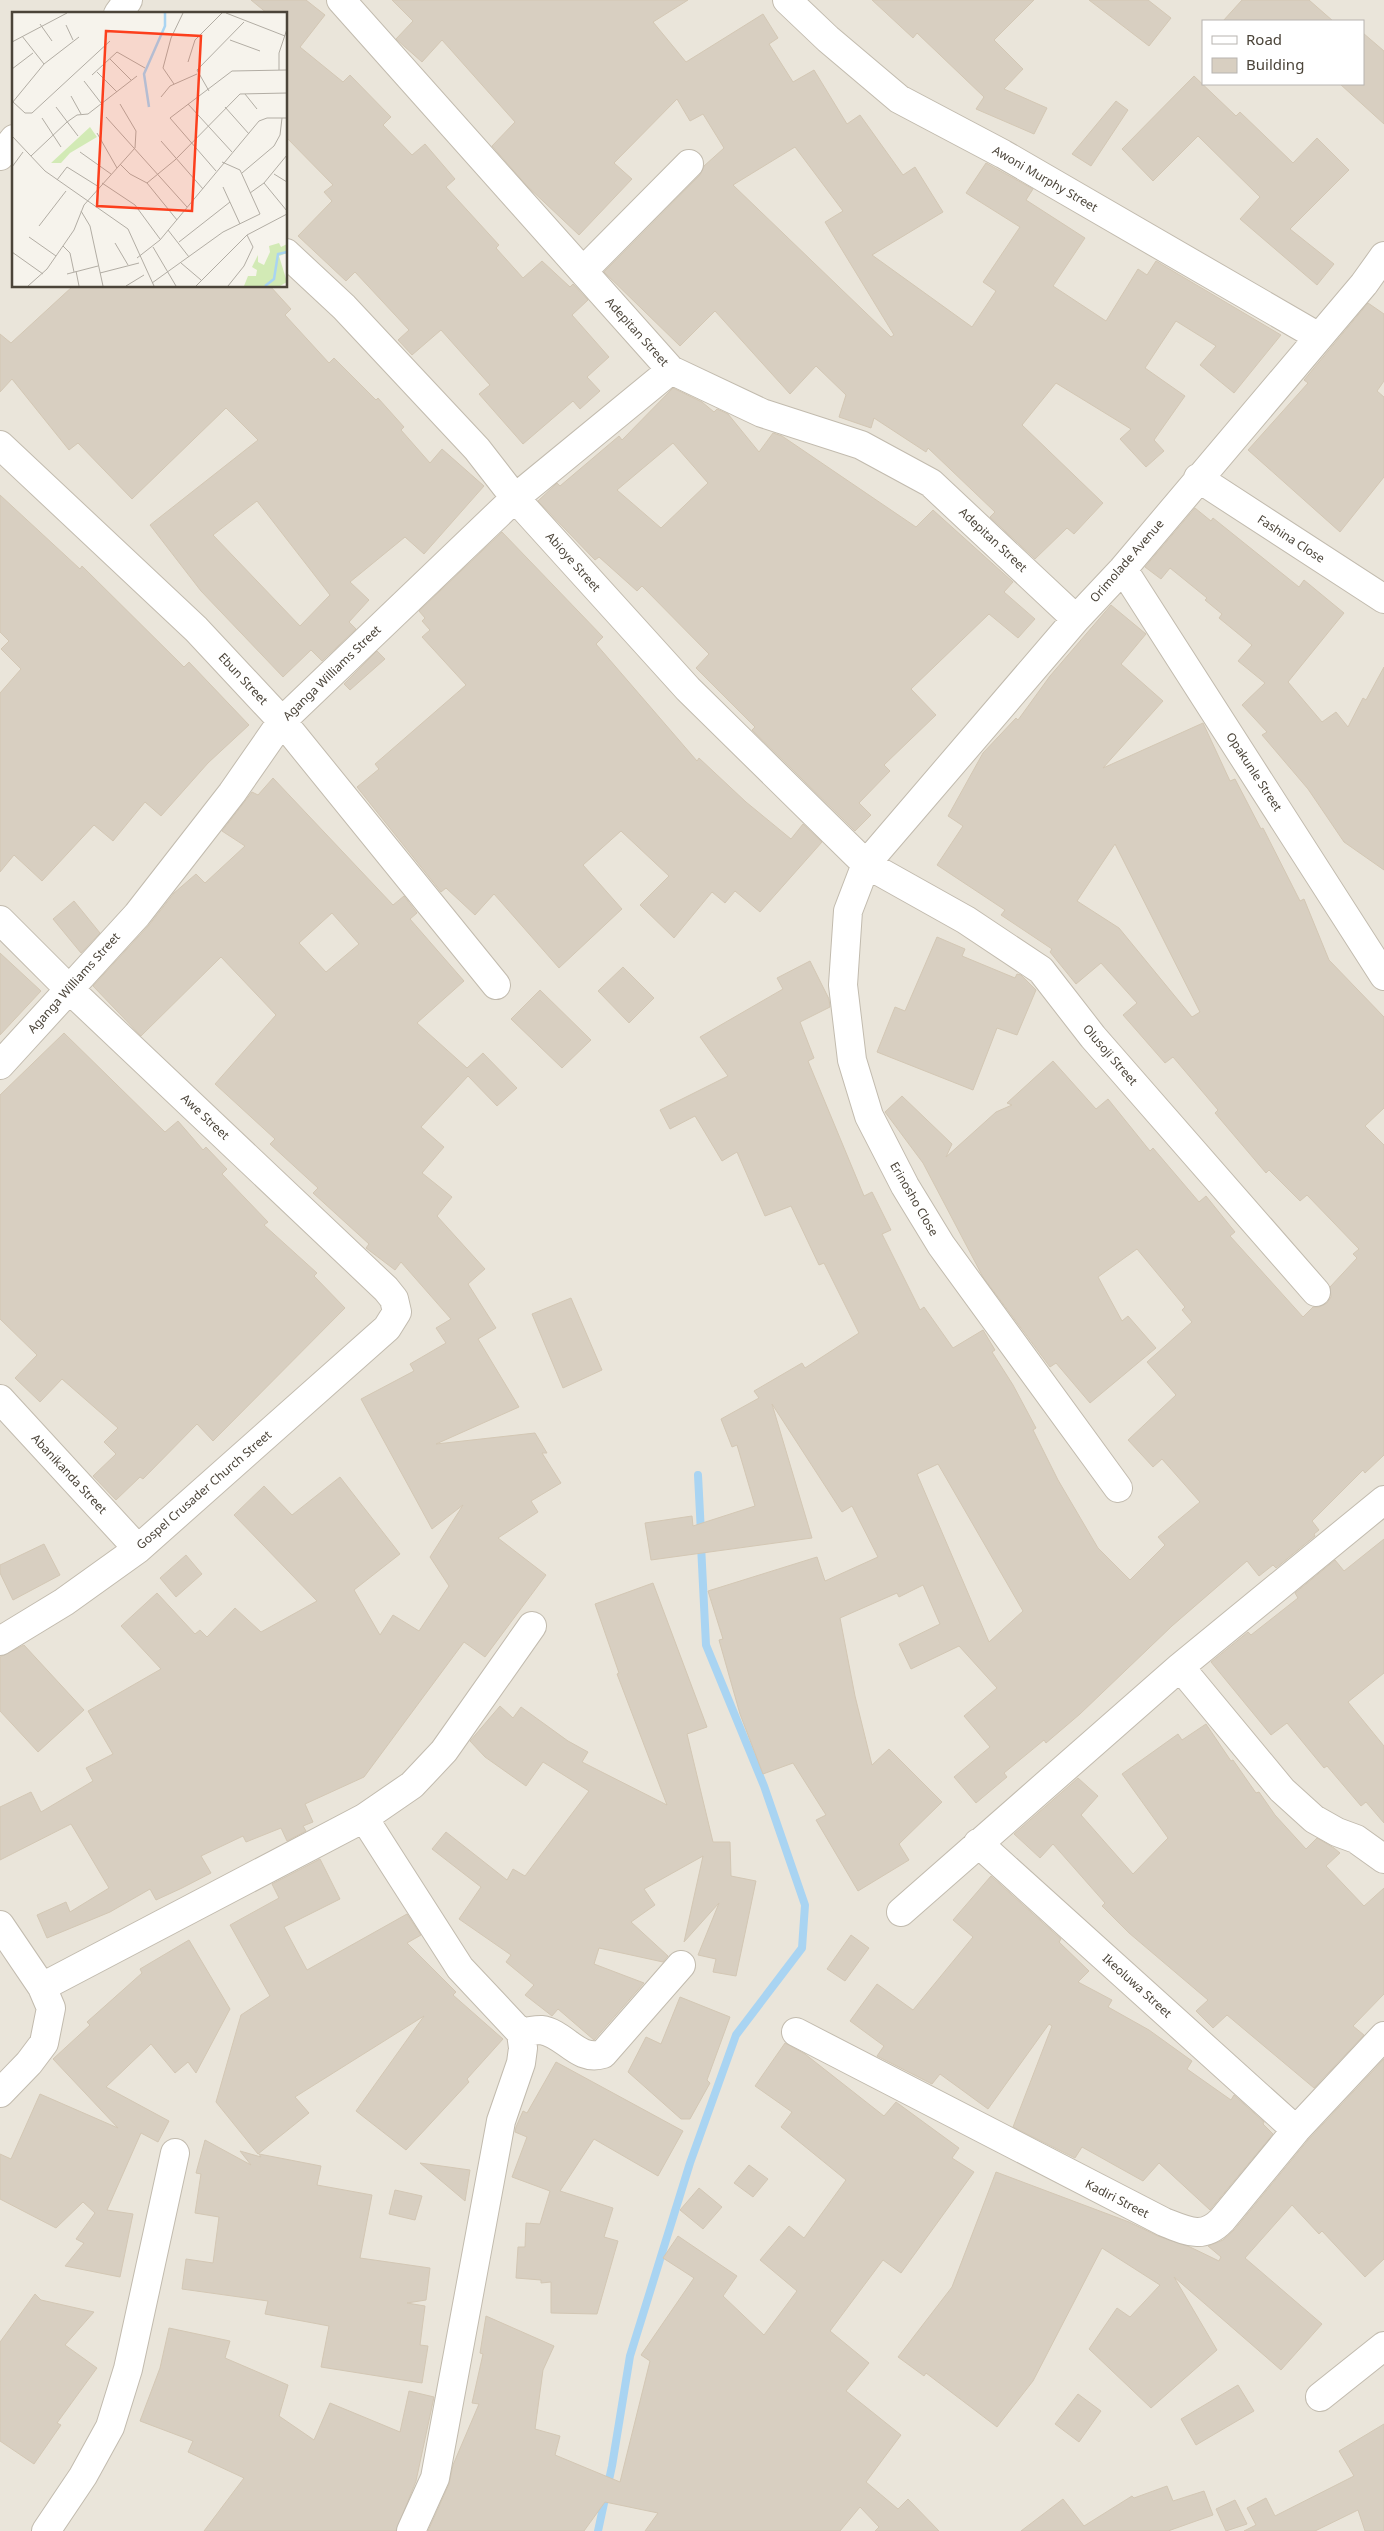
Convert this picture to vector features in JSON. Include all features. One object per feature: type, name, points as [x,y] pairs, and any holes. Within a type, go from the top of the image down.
[{"type":"street","points":[[119,12],[128,0]]},
{"type":"street","name":"Adepitan Street","points":[[341,0],[671,370],[762,413],[861,445],[931,483],[1076,619]]},
{"type":"street","name":"Awoni Murphy Street","points":[[787,0],[828,39],[899,99],[1003,154],[1320,336]]},
{"type":"street","points":[[0,156],[12,141]]},
{"type":"street","points":[[582,271],[689,164]]},
{"type":"street","name":"Abioye Street","points":[[288,255],[344,307],[478,449],[515,498],[688,689],[866,864]]},
{"type":"street","name":"Orimolade Avenue","points":[[866,864],[1076,619],[1123,569],[1320,336],[1374,290],[1384,256]]},
{"type":"street","name":"Aganga Williams Street","points":[[0,1065],[68,988],[137,915],[232,793],[282,720],[515,498],[671,370]]},
{"type":"street","name":"Ebun Street","points":[[0,445],[196,629],[282,720],[496,985]]},
{"type":"street","name":"Fashina Close","points":[[1198,478],[1384,599]]},
{"type":"street","name":"Opakunle Street","points":[[1123,569],[1384,976]]},
{"type":"street","name":"Olusoji Street","points":[[866,864],[966,920],[1041,970],[1094,1037],[1316,1292]]},
{"type":"street","name":"Erinosho Close","points":[[866,864],[848,911],[843,985],[852,1060],[869,1116],[905,1186],[941,1245],[1118,1488]]},
{"type":"street","name":"Awe Street","points":[[0,920],[68,988],[386,1289],[394,1300],[397,1312],[394,1320]]},
{"type":"street","name":"Gospel Crusader Church Street","points":[[0,1641],[64,1602],[138,1549],[394,1320]]},
{"type":"street","name":"Abanikanda Street","points":[[0,1399],[138,1549]]},
{"type":"street","points":[[901,1912],[1180,1667],[1384,1500]]},
{"type":"street","points":[[42,1987],[364,1818],[412,1785],[444,1751],[532,1626]]},
{"type":"street","points":[[1180,1667],[1282,1790],[1314,1819],[1337,1832],[1356,1839],[1384,1859]]},
{"type":"street","points":[[364,1818],[460,1968],[521,2033],[523,2048],[521,2063],[501,2121],[436,2478],[410,2531]]},
{"type":"street","name":"Ikeoluwa Street","points":[[978,1843],[1296,2130]]},
{"type":"street","points":[[0,1925],[42,1987],[51,2008],[44,2043],[29,2063],[0,2092]]},
{"type":"street","points":[[521,2033],[543,2030],[582,2054],[594,2056],[603,2054],[680,1965]]},
{"type":"street","name":"Kadiri Street","points":[[796,2032],[1164,2222],[1201,2233],[1212,2230],[1222,2220],[1296,2130],[1384,2036]]},
{"type":"street","points":[[46,2531],[83,2476],[110,2427],[128,2369],[175,2153]]},
{"type":"street","points":[[1320,2397],[1384,2346]]},
{"type":"shaded area","points":[[0,0],[1384,0],[1384,2531],[0,2531]]},
{"type":"building","points":[[251,0],[306,0],[325,15],[300,47],[343,82],[350,75],[391,117],[383,125],[412,155],[425,144],[455,179],[446,187],[499,245],[496,248],[523,278],[542,261],[570,287],[573,284],[588,300],[572,315],[609,357],[587,377],[600,391],[580,409],[573,401],[523,444],[479,394],[490,385],[441,330],[412,355],[398,340],[409,330],[355,272],[346,281],[298,236],[332,201],[324,192],[333,185],[288,139],[288,12],[266,12]]},
{"type":"building","points":[[392,0],[688,0],[653,22],[686,62],[763,14],[778,38],[769,44],[793,82],[814,70],[847,124],[860,115],[903,175],[915,167],[943,212],[872,255],[972,327],[996,291],[983,282],[1020,227],[966,193],[986,163],[1033,189],[1026,200],[1085,238],[1053,286],[1106,321],[1138,269],[1147,275],[1156,261],[1281,335],[1234,393],[1200,365],[1216,346],[1176,321],[1145,368],[1185,396],[1154,440],[1164,451],[1146,467],[1120,439],[1131,429],[1056,383],[1022,425],[1103,503],[1074,534],[1067,528],[1035,559],[990,517],[995,512],[928,448],[926,452],[874,418],[871,428],[839,417],[846,395],[816,366],[790,394],[715,311],[680,346],[604,272],[700,175],[704,166],[724,148],[703,114],[690,121],[677,99],[614,163],[632,179],[579,235],[527,186],[492,146],[515,122],[442,40],[422,62],[396,39],[413,21]],"holes":[[[795,147],[843,211],[825,222],[894,335],[891,337],[733,185]]]},
{"type":"building","points":[[872,0],[1034,0],[994,40],[1023,69],[1004,89],[1047,108],[1034,134],[976,109],[984,97],[917,33],[913,38]]},
{"type":"building","points":[[1089,0],[1148,0],[1171,18],[1149,46]]},
{"type":"building","points":[[1242,0],[1309,0],[1332,20],[1224,20]]},
{"type":"building","points":[[1364,34],[1384,51],[1384,124],[1341,85],[1364,85]]},
{"type":"building","points":[[1194,76],[1236,116],[1240,112],[1293,163],[1317,138],[1349,170],[1290,229],[1334,264],[1317,285],[1240,219],[1260,197],[1198,136],[1153,181],[1122,149]]},
{"type":"building","points":[[1116,101],[1128,110],[1091,166],[1072,154]]},
{"type":"building","points":[[71,288],[272,288],[291,309],[285,315],[329,363],[334,358],[376,400],[378,398],[404,427],[401,430],[430,463],[442,449],[484,486],[424,554],[405,537],[350,582],[369,600],[349,622],[356,629],[322,661],[311,650],[283,677],[201,591],[150,525],[258,440],[226,408],[132,499],[78,443],[69,450],[12,379],[0,392],[0,334],[11,343]],"holes":[[[257,501],[330,595],[300,626],[213,535]]]},
{"type":"building","points":[[1368,303],[1384,314],[1384,381],[1377,391],[1384,397],[1384,477],[1340,532],[1248,450],[1308,383],[1304,380]]},
{"type":"building","points":[[673,388],[702,402],[714,412],[717,409],[728,414],[759,452],[773,433],[782,436],[916,527],[933,510],[1013,582],[1004,592],[1035,619],[1018,638],[989,614],[911,689],[936,715],[884,765],[890,771],[859,803],[871,815],[855,831],[752,730],[755,727],[696,668],[709,654],[642,586],[637,591],[599,557],[595,560],[538,501],[557,483],[560,486],[619,436],[622,440]],"holes":[[[673,443],[708,483],[661,528],[617,490]]]},
{"type":"building","points":[[0,495],[80,569],[82,566],[184,667],[189,662],[249,725],[208,763],[161,816],[145,802],[113,841],[94,825],[42,881],[14,855],[0,872],[0,693],[21,669],[1,649],[9,641],[0,632]]},
{"type":"building","points":[[1195,508],[1211,521],[1213,518],[1299,587],[1304,580],[1344,613],[1288,682],[1322,722],[1336,712],[1348,727],[1363,698],[1366,700],[1384,667],[1384,870],[1344,842],[1308,789],[1262,735],[1267,732],[1242,705],[1265,683],[1238,661],[1252,645],[1219,618],[1222,614],[1205,600],[1207,598],[1170,568],[1161,579],[1145,567]]},
{"type":"building","points":[[502,532],[603,637],[596,644],[697,761],[699,758],[746,802],[791,839],[803,824],[822,842],[760,912],[735,891],[725,903],[712,892],[674,938],[640,905],[669,876],[621,831],[583,865],[622,909],[559,968],[494,894],[475,915],[446,888],[441,892],[357,787],[379,769],[375,764],[466,685],[422,637],[430,630],[422,621],[425,618],[419,611]]},
{"type":"building","points":[[1111,605],[1146,634],[1121,664],[1163,701],[1103,768],[1203,723],[1230,781],[1235,779],[1261,829],[1263,828],[1300,901],[1304,899],[1329,960],[1384,1017],[1384,1108],[1365,1126],[1384,1145],[1384,1455],[1365,1473],[1363,1470],[1312,1521],[1319,1530],[1314,1534],[1315,1536],[1276,1568],[1273,1565],[1259,1576],[1247,1561],[1172,1626],[1080,1714],[1046,1743],[1044,1740],[1004,1773],[1007,1777],[976,1803],[954,1777],[990,1747],[964,1716],[997,1688],[959,1646],[911,1669],[899,1644],[940,1624],[923,1585],[899,1597],[897,1593],[840,1618],[855,1696],[872,1765],[889,1749],[942,1802],[899,1844],[909,1860],[858,1891],[816,1820],[826,1815],[793,1763],[763,1774],[740,1714],[719,1640],[723,1639],[708,1591],[817,1557],[825,1581],[878,1557],[852,1506],[842,1512],[772,1404],[812,1538],[651,1560],[645,1523],[692,1516],[693,1526],[755,1506],[737,1445],[732,1447],[721,1419],[759,1398],[754,1391],[802,1363],[805,1368],[859,1333],[824,1263],[819,1265],[791,1206],[765,1216],[737,1152],[722,1161],[695,1116],[670,1129],[660,1110],[728,1076],[700,1037],[783,989],[777,978],[810,961],[829,999],[830,1007],[800,1022],[814,1058],[808,1061],[864,1196],[872,1192],[891,1230],[882,1234],[920,1310],[924,1307],[953,1348],[983,1330],[995,1350],[992,1352],[1013,1385],[1036,1428],[1033,1430],[1058,1480],[1098,1548],[1130,1580],[1165,1545],[1158,1537],[1200,1502],[1162,1459],[1153,1467],[1128,1440],[1176,1395],[1147,1362],[1192,1322],[1182,1310],[1185,1307],[1137,1249],[1098,1277],[1122,1321],[1128,1316],[1156,1348],[1090,1403],[1056,1363],[1050,1367],[983,1277],[923,1163],[885,1112],[902,1096],[952,1144],[946,1157],[996,1112],[1012,1105],[1007,1103],[1053,1061],[1096,1109],[1108,1099],[1150,1151],[1153,1148],[1199,1202],[1206,1196],[1235,1232],[1230,1236],[1303,1317],[1313,1307],[1319,1307],[1327,1303],[1331,1297],[1330,1287],[1357,1258],[1353,1254],[1359,1249],[1307,1195],[1300,1201],[1269,1170],[1266,1173],[1215,1113],[1218,1110],[1173,1057],[1165,1063],[1123,1015],[1137,1003],[1101,963],[1076,984],[1050,952],[1052,949],[1001,915],[1005,910],[937,865],[963,826],[948,816],[983,753],[1016,718],[1018,720],[1050,676]],"holes":[[[1115,844],[1200,1012],[1192,1017],[1119,928],[1077,901]],[[938,1464],[1023,1611],[989,1642],[917,1474]]]},
{"type":"building","points":[[377,651],[385,659],[350,690],[344,684]]},
{"type":"building","points":[[273,778],[393,905],[404,896],[417,913],[410,919],[464,981],[417,1023],[467,1068],[483,1053],[517,1088],[497,1106],[468,1076],[421,1127],[444,1147],[422,1173],[452,1197],[437,1216],[485,1269],[468,1284],[496,1328],[478,1339],[519,1407],[436,1444],[535,1433],[547,1453],[542,1453],[561,1483],[531,1501],[538,1512],[498,1538],[546,1575],[485,1657],[464,1642],[364,1777],[305,1804],[313,1822],[303,1826],[306,1831],[287,1841],[281,1828],[246,1842],[243,1836],[201,1856],[211,1873],[156,1900],[150,1889],[110,1912],[47,1938],[37,1915],[66,1902],[70,1912],[109,1888],[71,1824],[0,1860],[0,1807],[31,1792],[41,1812],[93,1781],[86,1768],[113,1754],[88,1711],[161,1669],[121,1626],[157,1593],[195,1634],[200,1630],[207,1637],[235,1608],[261,1632],[317,1601],[234,1515],[264,1486],[292,1515],[340,1477],[400,1554],[354,1590],[380,1635],[393,1615],[419,1631],[449,1586],[430,1557],[463,1505],[432,1529],[361,1399],[414,1371],[410,1364],[446,1343],[436,1328],[451,1319],[401,1262],[395,1270],[366,1248],[369,1244],[313,1193],[318,1188],[270,1144],[275,1139],[215,1084],[276,1015],[221,957],[141,1036],[93,986],[149,925],[174,893],[196,874],[205,883],[245,846],[222,831],[252,792],[258,795]],"holes":[[[332,913],[359,944],[326,972],[299,943]]]},
{"type":"building","points":[[74,901],[100,933],[81,953],[53,919]]},
{"type":"building","points":[[937,937],[965,949],[962,956],[1015,978],[1017,974],[1021,975],[1036,990],[1017,1035],[997,1028],[973,1090],[877,1052],[895,1007],[905,1011]]},
{"type":"building","points":[[0,953],[41,991],[0,1035]]},
{"type":"building","points":[[623,967],[654,998],[629,1023],[598,991]]},
{"type":"building","points":[[540,990],[591,1040],[562,1068],[511,1019]]},
{"type":"building","points":[[64,1033],[165,1132],[178,1121],[203,1150],[206,1147],[227,1169],[222,1174],[268,1222],[264,1225],[317,1273],[314,1276],[345,1308],[213,1441],[197,1424],[143,1479],[140,1477],[116,1500],[93,1476],[116,1454],[104,1442],[118,1428],[62,1379],[40,1402],[15,1378],[37,1355],[0,1319],[0,1095]]},
{"type":"building","points":[[571,1298],[602,1370],[563,1388],[532,1314]]},
{"type":"building","points":[[1384,1539],[1384,1673],[1348,1702],[1384,1746],[1384,1823],[1366,1802],[1361,1806],[1327,1766],[1324,1768],[1287,1723],[1271,1735],[1211,1662],[1248,1632],[1251,1635],[1298,1598],[1295,1593],[1335,1560],[1344,1571]]},
{"type":"building","points":[[44,1544],[60,1575],[13,1600],[0,1573],[0,1565]]},
{"type":"building","points":[[186,1555],[202,1574],[176,1597],[160,1578]]},
{"type":"building","points":[[653,1583],[707,1727],[687,1734],[713,1842],[730,1842],[731,1876],[756,1881],[736,1976],[713,1972],[716,1959],[698,1955],[719,1903],[684,1942],[703,1856],[644,1889],[655,1905],[631,1922],[668,1956],[663,1962],[599,1948],[594,1964],[644,1983],[594,2040],[558,2009],[552,2016],[525,1995],[534,1985],[506,1962],[511,1955],[459,1919],[481,1887],[432,1849],[446,1832],[507,1880],[513,1869],[525,1876],[589,1791],[543,1762],[526,1786],[485,1757],[470,1741],[500,1706],[513,1718],[521,1707],[568,1741],[588,1752],[582,1762],[667,1805],[617,1674],[619,1673],[595,1604]]},
{"type":"building","points":[[24,1645],[84,1710],[38,1752],[0,1711],[0,1657]]},
{"type":"building","points":[[1206,1724],[1256,1793],[1259,1792],[1275,1815],[1306,1849],[1317,1838],[1340,1853],[1326,1866],[1364,1906],[1384,1888],[1384,1994],[1353,2026],[1364,2035],[1314,2088],[1227,2015],[1213,2028],[1196,2011],[1208,2000],[1129,1933],[1102,1906],[1105,1903],[1053,1844],[1040,1858],[1014,1834],[1078,1778],[1098,1796],[1081,1815],[1133,1874],[1168,1838],[1122,1774],[1178,1734],[1182,1740]]},
{"type":"building","points":[[320,1859],[340,1899],[284,1927],[307,1970],[407,1914],[421,1935],[407,1943],[456,1992],[453,1995],[503,2039],[467,2079],[469,2082],[406,2150],[356,2111],[424,2016],[295,2097],[309,2113],[258,2154],[216,2102],[241,2015],[270,1996],[230,1925],[279,1898],[272,1884]]},
{"type":"building","points":[[991,1876],[1061,1939],[1059,1942],[1089,1971],[1078,1982],[1112,2000],[1108,2007],[1149,2030],[1192,2061],[1187,2069],[1231,2100],[1234,2095],[1264,2122],[1263,2124],[1273,2134],[1210,2210],[1159,2163],[1143,2181],[1082,2147],[1075,2158],[1013,2127],[1052,2026],[1049,2024],[988,2109],[940,2074],[932,2084],[877,2056],[884,2046],[850,2021],[877,1984],[913,2010],[973,1937],[953,1920]]},
{"type":"building","points":[[851,1935],[869,1948],[845,1981],[827,1969]]},
{"type":"building","points":[[189,1940],[230,2009],[196,2073],[188,2062],[175,2073],[151,2044],[106,2087],[169,2121],[158,2142],[141,2133],[107,2210],[133,2214],[120,2277],[65,2266],[84,2243],[76,2239],[95,2213],[83,2202],[56,2228],[0,2199],[0,2154],[11,2159],[40,2094],[118,2128],[53,2059],[90,2025],[87,2022],[142,1973],[140,1969]]},
{"type":"building","points":[[680,1997],[730,2017],[707,2080],[710,2083],[690,2119],[681,2119],[628,2072],[646,2037],[661,2044]]},
{"type":"building","points":[[785,2043],[805,2054],[884,2116],[896,2102],[959,2148],[952,2158],[974,2172],[901,2273],[883,2260],[830,2331],[869,2363],[846,2391],[901,2435],[866,2482],[898,2509],[908,2499],[939,2531],[875,2531],[879,2527],[860,2507],[840,2531],[645,2531],[658,2513],[605,2502],[584,2531],[428,2531],[449,2484],[453,2465],[479,2404],[472,2403],[483,2354],[480,2353],[486,2316],[554,2346],[543,2370],[535,2429],[560,2436],[555,2455],[620,2482],[650,2361],[641,2355],[694,2278],[663,2258],[678,2236],[737,2276],[723,2296],[764,2335],[797,2291],[760,2260],[789,2226],[804,2238],[846,2180],[781,2127],[792,2112],[755,2086]]},
{"type":"building","points":[[1384,2059],[1384,2259],[1365,2277],[1322,2231],[1319,2234],[1292,2205],[1245,2258],[1322,2324],[1281,2370],[1174,2277],[1217,2350],[1151,2408],[1089,2349],[1117,2308],[1130,2317],[1160,2285],[1102,2248],[1033,2381],[997,2427],[926,2373],[924,2376],[898,2357],[952,2287],[996,2172],[1129,2222],[1219,2261],[1221,2257],[1208,2246],[1223,2240],[1234,2230],[1308,2140]]},
{"type":"building","points":[[556,2062],[683,2131],[658,2176],[594,2139],[560,2191],[613,2208],[604,2237],[618,2241],[597,2314],[551,2313],[551,2282],[541,2283],[541,2280],[516,2278],[518,2247],[525,2247],[526,2223],[540,2224],[550,2191],[512,2177],[527,2137],[515,2132],[523,2111],[527,2113]]},
{"type":"building","points":[[205,2140],[251,2165],[240,2151],[261,2157],[259,2154],[321,2166],[317,2185],[372,2195],[360,2258],[430,2268],[426,2300],[407,2303],[425,2306],[420,2345],[428,2346],[422,2383],[321,2367],[329,2326],[265,2314],[268,2301],[182,2289],[186,2259],[213,2263],[219,2217],[195,2213],[201,2174],[196,2173]]},
{"type":"building","points":[[420,2163],[470,2170],[465,2201]]},
{"type":"building","points":[[749,2165],[768,2179],[753,2197],[734,2183]]},
{"type":"building","points":[[699,2188],[722,2207],[703,2229],[680,2210]]},
{"type":"building","points":[[395,2190],[422,2196],[415,2220],[389,2214]]},
{"type":"building","points":[[35,2294],[41,2300],[94,2312],[65,2345],[97,2368],[57,2423],[61,2425],[34,2464],[0,2441],[0,2342]]},
{"type":"building","points":[[169,2328],[230,2341],[225,2358],[288,2385],[279,2416],[314,2440],[330,2403],[400,2432],[409,2391],[434,2397],[416,2481],[396,2531],[204,2531],[244,2478],[188,2452],[193,2441],[140,2421],[160,2368]]},
{"type":"building","points":[[1238,2385],[1254,2411],[1196,2445],[1181,2419]]},
{"type":"building","points":[[1078,2394],[1101,2411],[1079,2442],[1055,2424]]},
{"type":"building","points":[[1384,2424],[1384,2531],[1365,2531],[1358,2510],[1315,2531],[1244,2531],[1256,2525],[1247,2508],[1266,2498],[1275,2516],[1354,2476],[1339,2451]]},
{"type":"building","points":[[1167,2486],[1173,2501],[1204,2491],[1213,2515],[1168,2531],[1021,2531],[1063,2499],[1084,2526],[1132,2496],[1134,2498]]},
{"type":"building","points":[[1235,2500],[1247,2524],[1226,2531],[1216,2509]]},
{"type":"waterway","points":[[698,1475],[701,1533]]},
{"type":"waterway","points":[[598,2531],[612,2466],[630,2356],[690,2163],[736,2035],[802,1948],[805,1905],[764,1786],[706,1645],[701,1545]]}]
